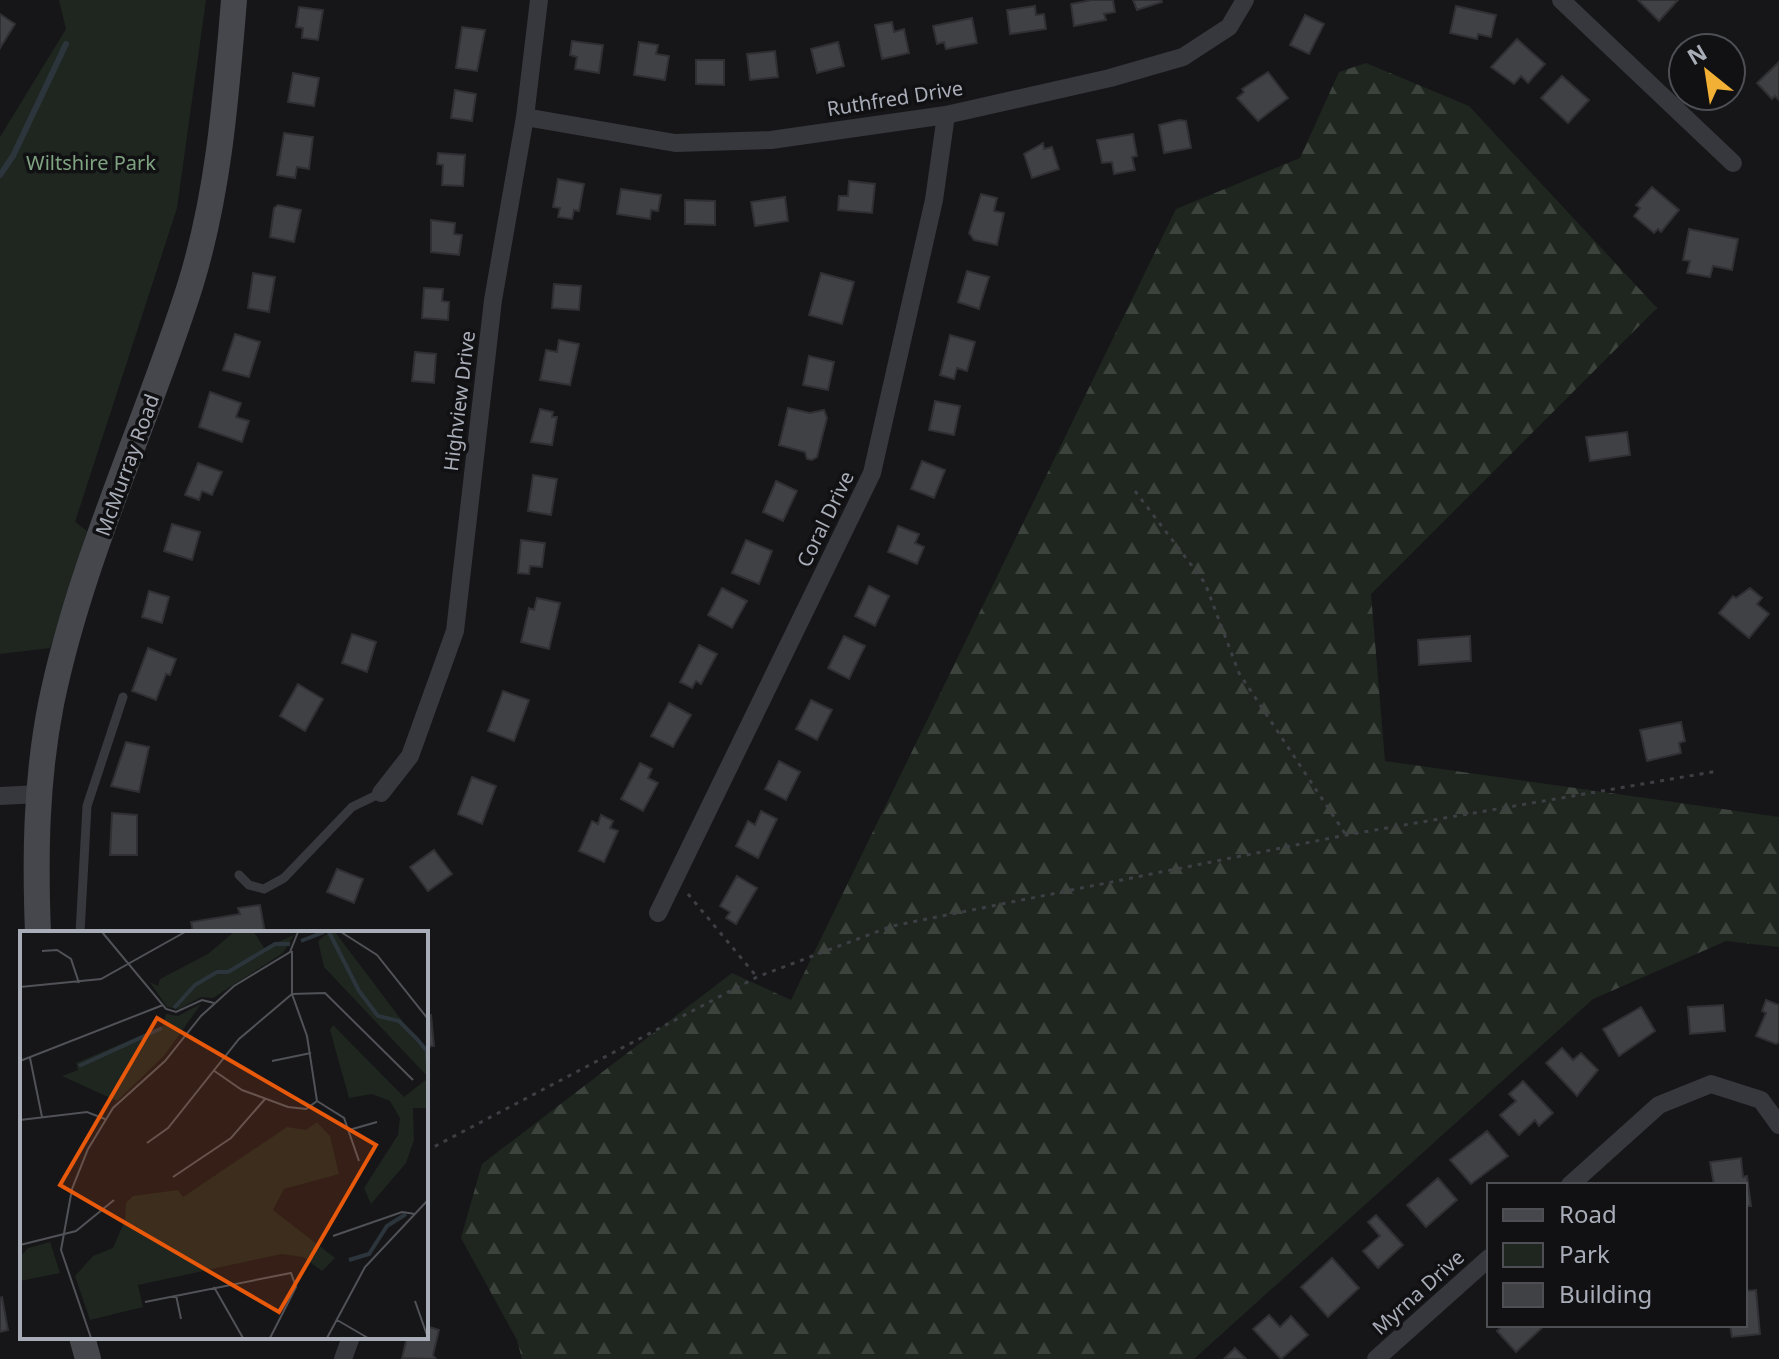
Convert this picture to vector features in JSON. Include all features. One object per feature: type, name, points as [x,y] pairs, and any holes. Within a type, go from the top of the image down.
[{"type":"main road","name":"McMurray Road","points":[[38,931],[39,794],[51,704],[95,554],[190,285],[204,234],[225,105],[234,0]]},
{"type":"main road","points":[[83,1339],[88,1359]]},
{"type":"street","name":"Highview Drive","points":[[381,793],[410,756],[455,631],[493,300],[525,117],[539,0]]},
{"type":"street","name":"Ruthfred Drive","points":[[525,117],[675,143],[771,140],[946,115],[1110,78],[1183,57],[1229,27],[1245,0]]},
{"type":"street","points":[[1565,1],[1733,163]]},
{"type":"street","name":"Coral Drive","points":[[658,913],[872,473],[934,200],[946,115]]},
{"type":"street","points":[[0,796],[39,794]]},
{"type":"street","points":[[1572,1183],[1659,1105],[1711,1084],[1761,1100],[1779,1125]]},
{"type":"street","name":"Myrna Drive","points":[[1376,1359],[1487,1260]]},
{"type":"street","points":[[343,1359],[350,1339]]},
{"type":"lane","points":[[80,931],[87,806],[123,697]]},
{"type":"lane","points":[[239,875],[249,885],[264,889],[284,878],[352,807],[381,793]]},
{"type":"path","points":[[1135,491],[1205,583],[1239,673],[1346,835]]},
{"type":"path","points":[[428,1150],[757,977],[892,926],[1346,835],[1718,771]]},
{"type":"path","points":[[674,877],[757,977]]},
{"type":"green space","name":"Wiltshire Park","points":[[59,0],[206,0],[177,208],[75,522],[87,531],[50,648],[0,654],[0,137],[66,29]]},
{"type":"green space","points":[[1366,63],[1469,106],[1657,308],[1371,594],[1385,761],[1779,817],[1779,947],[1726,941],[1593,999],[1194,1359],[522,1359],[517,1340],[461,1238],[482,1164],[732,973],[791,1000],[1176,209],[1300,158],[1339,72]]},
{"type":"building","points":[[1113,0],[1115,12],[1104,14],[1106,20],[1074,26],[1071,4]]},
{"type":"building","points":[[1133,0],[1161,0],[1162,2],[1137,10]]},
{"type":"building","points":[[1638,0],[1678,0],[1659,21]]},
{"type":"building","points":[[1035,6],[1036,15],[1044,14],[1046,29],[1010,34],[1007,10]]},
{"type":"building","points":[[1456,6],[1496,15],[1491,37],[1478,34],[1477,39],[1450,33]]},
{"type":"building","points":[[299,7],[323,10],[318,40],[302,38],[303,28],[296,27]]},
{"type":"building","points":[[0,14],[15,24],[0,48]]},
{"type":"building","points":[[1305,15],[1324,24],[1309,54],[1290,45]]},
{"type":"building","points":[[972,18],[977,43],[946,49],[944,42],[937,44],[933,26]]},
{"type":"building","points":[[892,22],[894,32],[904,29],[909,53],[882,59],[875,25]]},
{"type":"building","points":[[462,27],[485,30],[477,71],[456,68]]},
{"type":"building","points":[[1517,39],[1545,64],[1528,83],[1521,76],[1514,84],[1491,67]]},
{"type":"building","points":[[572,41],[603,45],[599,73],[575,69],[577,57],[570,55]]},
{"type":"building","points":[[639,42],[658,45],[656,54],[669,56],[665,80],[634,75]]},
{"type":"building","points":[[838,42],[844,66],[817,73],[811,49]]},
{"type":"building","points":[[775,51],[778,77],[750,80],[747,54]]},
{"type":"building","points":[[696,60],[724,60],[724,85],[696,84]]},
{"type":"building","points":[[1779,62],[1779,100],[1775,96],[1772,99],[1757,83]]},
{"type":"building","points":[[1268,72],[1288,98],[1258,121],[1237,98],[1244,92],[1242,89]]},
{"type":"building","points":[[293,73],[319,78],[314,106],[288,102]]},
{"type":"building","points":[[1562,76],[1589,100],[1568,123],[1541,98]]},
{"type":"building","points":[[455,90],[476,94],[472,121],[451,118]]},
{"type":"building","points":[[1186,121],[1191,148],[1164,153],[1159,125]]},
{"type":"building","points":[[284,133],[313,137],[309,169],[297,167],[295,178],[277,175]]},
{"type":"building","points":[[1133,134],[1137,156],[1132,157],[1135,170],[1114,174],[1112,162],[1102,163],[1097,140]]},
{"type":"building","points":[[1043,143],[1044,149],[1052,147],[1059,169],[1032,178],[1024,154]]},
{"type":"building","points":[[438,153],[465,155],[463,186],[442,185],[443,165],[437,164]]},
{"type":"building","points":[[558,179],[584,184],[579,211],[574,210],[572,219],[558,217],[560,208],[553,207]]},
{"type":"building","points":[[849,181],[875,184],[872,213],[838,210],[839,196],[848,196]]},
{"type":"building","points":[[1652,187],[1679,210],[1661,232],[1658,229],[1654,233],[1634,216],[1640,208],[1636,205]]},
{"type":"building","points":[[621,189],[661,195],[658,211],[651,210],[650,219],[617,214]]},
{"type":"building","points":[[981,194],[997,198],[994,211],[1004,213],[997,245],[974,240],[969,233]]},
{"type":"building","points":[[785,197],[788,221],[755,226],[751,202]]},
{"type":"building","points":[[685,200],[715,201],[715,225],[685,224]]},
{"type":"building","points":[[278,205],[301,210],[294,242],[270,237],[274,208]]},
{"type":"building","points":[[431,220],[455,223],[454,234],[462,235],[459,255],[431,252]]},
{"type":"building","points":[[1689,229],[1738,239],[1732,270],[1713,266],[1710,277],[1687,273],[1690,261],[1683,260]]},
{"type":"building","points":[[967,271],[989,277],[979,309],[958,302]]},
{"type":"building","points":[[253,273],[275,277],[269,312],[248,308]]},
{"type":"building","points":[[821,273],[854,282],[842,324],[809,315]]},
{"type":"building","points":[[554,284],[581,286],[579,310],[552,308]]},
{"type":"building","points":[[424,288],[443,289],[442,301],[449,302],[448,320],[422,318]]},
{"type":"building","points":[[235,334],[260,342],[249,377],[223,370]]},
{"type":"building","points":[[950,335],[975,342],[967,371],[957,368],[954,379],[940,375]]},
{"type":"building","points":[[559,340],[579,344],[570,385],[540,380],[546,350],[557,352]]},
{"type":"building","points":[[415,352],[436,354],[434,383],[412,381]]},
{"type":"building","points":[[809,356],[834,362],[828,390],[803,385]]},
{"type":"building","points":[[210,392],[241,403],[236,417],[249,421],[242,442],[199,427]]},
{"type":"building","points":[[935,401],[960,406],[954,435],[929,430]]},
{"type":"building","points":[[788,408],[810,413],[824,410],[827,418],[817,457],[812,460],[807,459],[805,452],[779,445]]},
{"type":"building","points":[[540,409],[553,412],[552,417],[557,417],[552,445],[531,442]]},
{"type":"building","points":[[1627,432],[1630,455],[1590,461],[1586,437]]},
{"type":"building","points":[[922,461],[945,470],[934,498],[911,489]]},
{"type":"building","points":[[198,463],[222,472],[212,495],[202,491],[199,500],[185,495]]},
{"type":"building","points":[[533,475],[557,479],[551,515],[528,511]]},
{"type":"building","points":[[776,481],[797,491],[783,521],[763,512]]},
{"type":"building","points":[[172,524],[200,532],[192,560],[164,551]]},
{"type":"building","points":[[898,526],[919,534],[915,543],[924,547],[917,564],[888,552]]},
{"type":"building","points":[[521,540],[545,543],[542,567],[530,566],[529,574],[518,573]]},
{"type":"building","points":[[746,540],[772,551],[759,584],[732,573]]},
{"type":"building","points":[[869,586],[889,596],[875,626],[855,616]]},
{"type":"building","points":[[722,588],[747,601],[732,628],[708,615]]},
{"type":"building","points":[[1750,588],[1762,598],[1757,604],[1769,614],[1749,638],[1719,613],[1733,596],[1736,598]]},
{"type":"building","points":[[149,591],[169,597],[162,623],[142,617]]},
{"type":"building","points":[[537,598],[560,603],[549,649],[521,642],[529,608],[534,610]]},
{"type":"building","points":[[352,634],[376,642],[367,672],[342,663]]},
{"type":"building","points":[[844,636],[865,646],[849,679],[828,668]]},
{"type":"building","points":[[1470,636],[1471,661],[1419,665],[1418,640]]},
{"type":"building","points":[[699,645],[717,654],[701,684],[696,681],[692,688],[680,682]]},
{"type":"building","points":[[148,648],[176,659],[170,675],[166,674],[156,700],[132,691]]},
{"type":"building","points":[[298,684],[323,699],[305,731],[280,716]]},
{"type":"building","points":[[503,691],[529,700],[514,741],[488,731]]},
{"type":"building","points":[[811,700],[832,710],[817,740],[796,729]]},
{"type":"building","points":[[669,703],[691,715],[673,747],[651,736]]},
{"type":"building","points":[[1681,722],[1685,741],[1679,743],[1681,753],[1647,761],[1640,730]]},
{"type":"building","points":[[126,742],[149,747],[139,792],[111,786]]},
{"type":"building","points":[[779,761],[800,772],[786,800],[765,789]]},
{"type":"building","points":[[640,763],[652,769],[648,778],[658,783],[643,811],[621,799]]},
{"type":"building","points":[[472,777],[496,786],[482,824],[458,814]]},
{"type":"building","points":[[761,811],[777,819],[758,858],[736,846],[748,821],[755,825]]},
{"type":"building","points":[[112,813],[137,815],[137,855],[110,855]]},
{"type":"building","points":[[601,815],[613,821],[610,828],[618,831],[604,862],[579,851],[592,821],[598,824]]},
{"type":"building","points":[[434,850],[452,874],[428,891],[410,867]]},
{"type":"building","points":[[337,869],[363,879],[354,903],[327,892]]},
{"type":"building","points":[[737,876],[757,888],[736,924],[726,918],[730,912],[720,906]]},
{"type":"building","points":[[260,905],[265,931],[193,931],[191,922],[240,914],[238,908]]},
{"type":"building","points":[[1766,1000],[1779,1005],[1779,1042],[1776,1044],[1756,1036],[1766,1013],[1762,1011]]},
{"type":"building","points":[[1723,1005],[1725,1031],[1690,1034],[1688,1007]]},
{"type":"building","points":[[1641,1007],[1655,1031],[1619,1056],[1603,1029]]},
{"type":"building","points":[[431,1015],[434,1046],[428,1047],[428,1016]]},
{"type":"building","points":[[1562,1048],[1573,1060],[1581,1053],[1598,1070],[1577,1096],[1546,1063]]},
{"type":"building","points":[[1523,1081],[1553,1113],[1539,1126],[1535,1120],[1519,1135],[1500,1115],[1516,1101],[1509,1094]]},
{"type":"building","points":[[1487,1131],[1508,1156],[1471,1184],[1450,1160]]},
{"type":"building","points":[[1741,1158],[1743,1177],[1747,1176],[1751,1206],[1747,1206],[1747,1183],[1714,1183],[1710,1162]]},
{"type":"building","points":[[1438,1178],[1457,1200],[1426,1227],[1407,1205]]},
{"type":"building","points":[[1376,1215],[1403,1245],[1378,1268],[1363,1251],[1380,1236],[1368,1222]]},
{"type":"building","points":[[1332,1258],[1359,1288],[1328,1317],[1301,1287]]},
{"type":"building","points":[[1756,1290],[1760,1334],[1732,1337],[1730,1327],[1747,1327],[1747,1291]]},
{"type":"building","points":[[0,1298],[8,1330],[0,1332]]},
{"type":"building","points":[[1269,1315],[1280,1327],[1291,1316],[1308,1335],[1281,1359],[1253,1329]]},
{"type":"building","points":[[428,1327],[439,1330],[433,1355],[436,1359],[402,1358],[407,1339],[428,1339]]},
{"type":"building","points":[[1501,1327],[1543,1327],[1516,1352],[1497,1331]]},
{"type":"building","points":[[1235,1348],[1246,1359],[1224,1359]]},
{"type":"waterway","points":[[0,175],[13,156],[66,44]]}]
